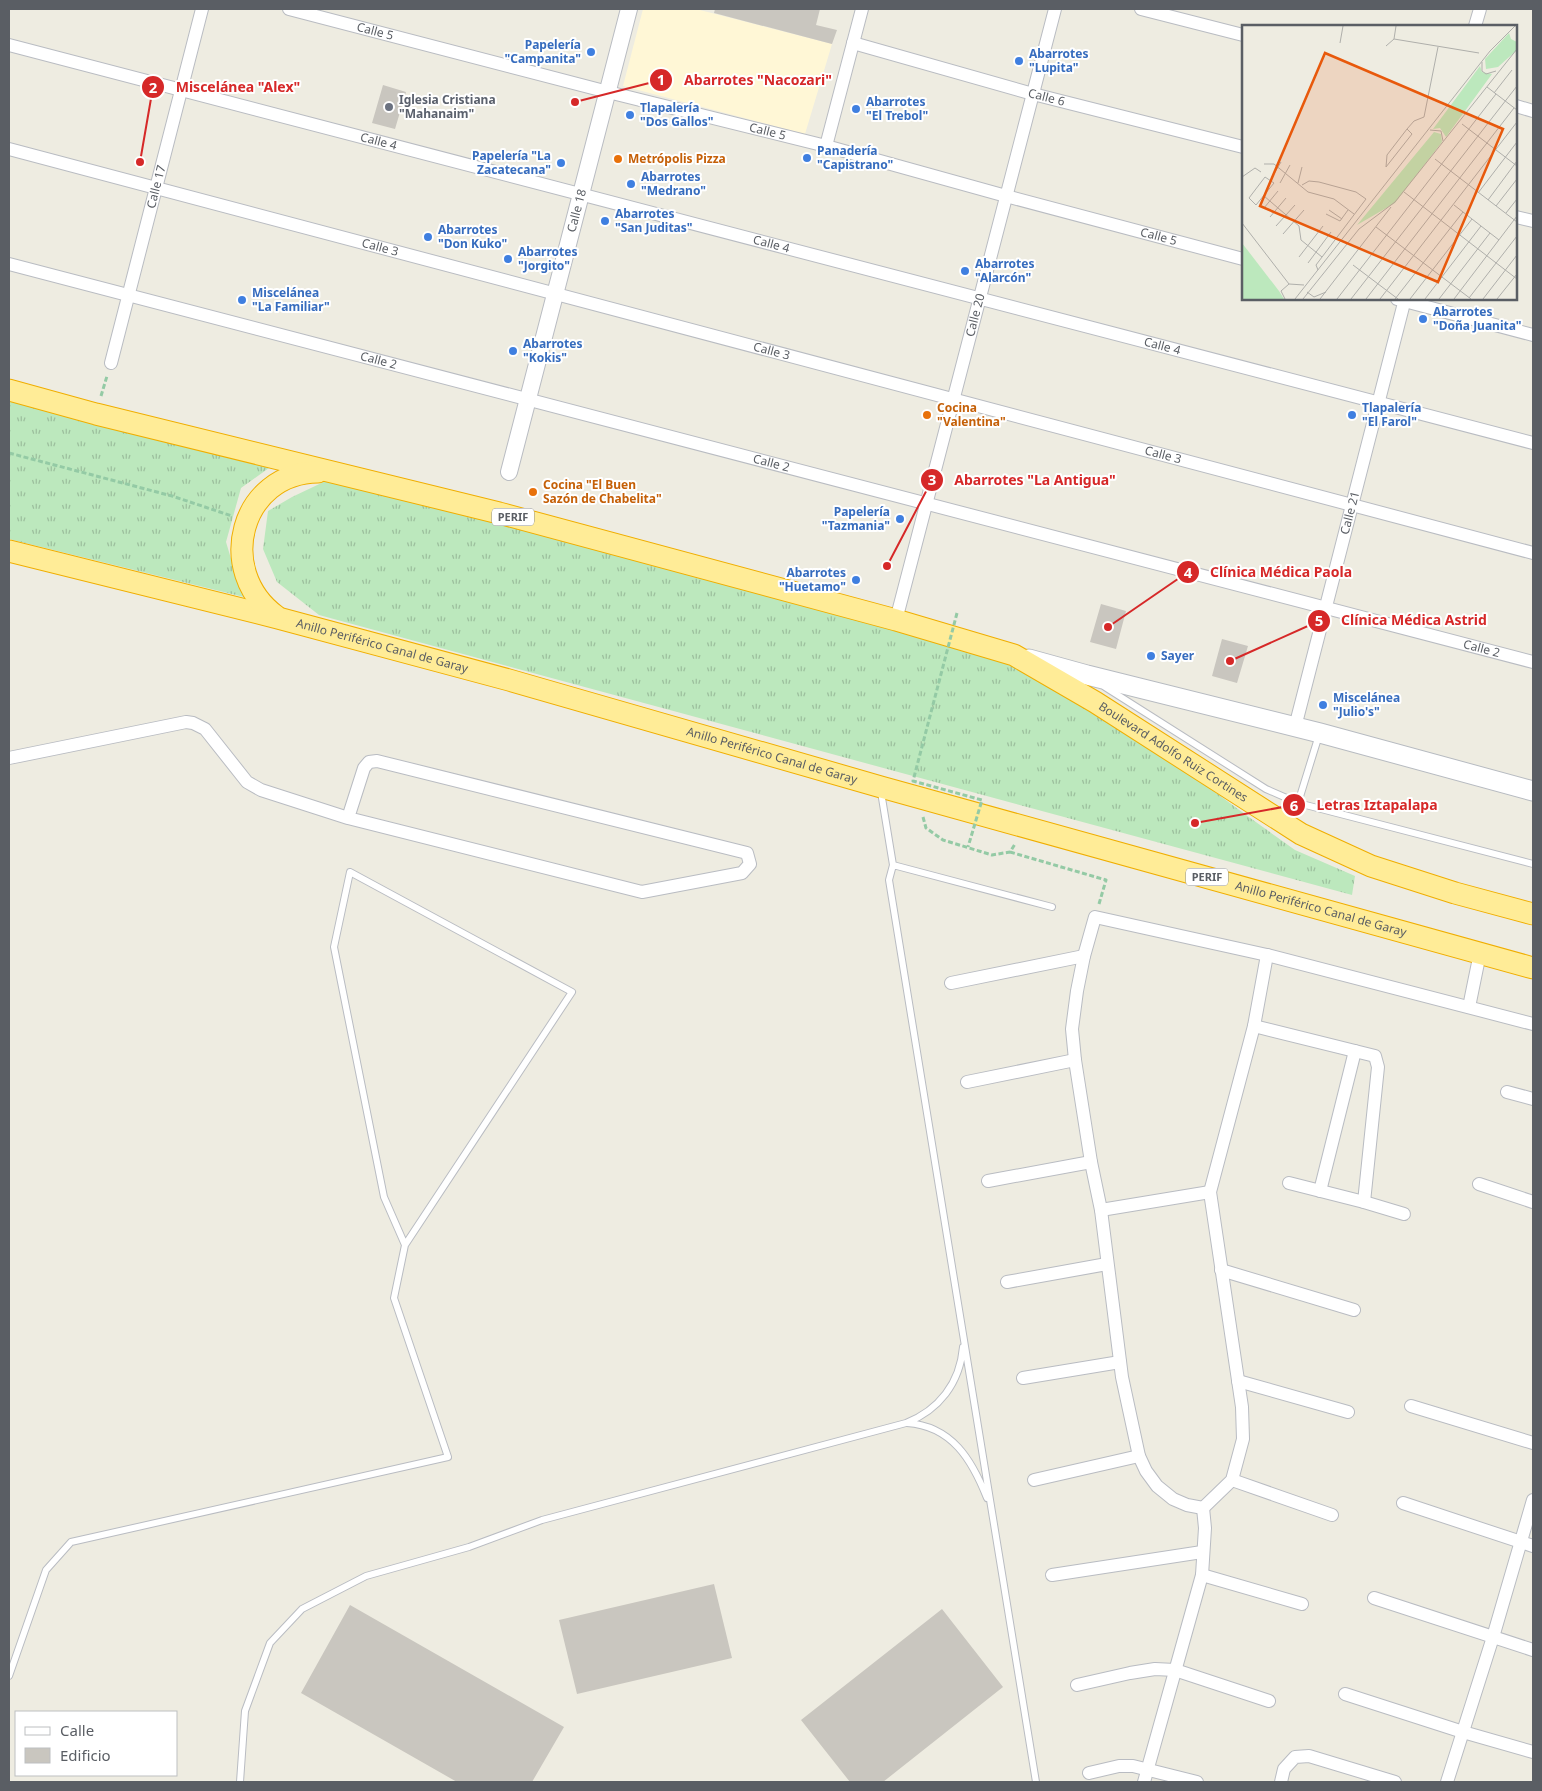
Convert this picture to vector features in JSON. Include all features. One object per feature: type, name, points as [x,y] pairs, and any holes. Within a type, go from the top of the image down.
[{"type":"highway","name":"PERIF","points":[[9,390],[96,414],[499,514],[896,620],[1014,654]]},
{"type":"highway","points":[[278,618],[258,599],[245,575],[241,547],[247,520],[262,497],[284,480],[310,472],[338,474]]},
{"type":"highway","name":"Anillo Periférico Canal de Garay","points":[[9,551],[278,618],[508,680],[923,799],[1533,968]]},
{"type":"highway","name":"Boulevard Adolfo Ruiz Cortines","points":[[1014,654],[1095,702],[1301,834],[1371,866],[1455,893],[1533,914]]},
{"type":"main road","name":"PERIF","points":[[1014,654],[1087,675],[1320,733],[1533,791]]},
{"type":"street","name":"Calle 17","points":[[111,363],[202,9]]},
{"type":"street","name":"Calle 5","points":[[289,9],[608,92],[826,146],[1006,196],[1242,258]]},
{"type":"street","name":"Calle 18","points":[[509,472],[629,9]]},
{"type":"street","points":[[826,146],[862,9]]},
{"type":"street","name":"Calle 20","points":[[896,620],[1055,9]]},
{"type":"street","points":[[1141,9],[1242,35]]},
{"type":"street","points":[[1475,25],[1480,9]]},
{"type":"street","name":"Calle 6","points":[[853,43],[1033,94],[1242,147]]},
{"type":"street","name":"Calle 4","points":[[9,45],[1533,443]]},
{"type":"street","points":[[1517,106],[1533,111]]},
{"type":"street","name":"Calle 3","points":[[9,149],[1533,553]]},
{"type":"street","points":[[1517,217],[1533,221]]},
{"type":"street","name":"Calle 2","points":[[9,264],[1533,662]]},
{"type":"street","name":"Calle 21","points":[[1295,727],[1379,402],[1402,300]]},
{"type":"street","points":[[1406,300],[1533,334]]},
{"type":"street","points":[[9,758],[179,723],[193,723],[205,729],[247,782],[261,790],[348,818],[642,892],[742,873],[750,864],[747,853],[377,761],[369,762],[364,768],[348,818]]},
{"type":"street","points":[[1203,1508],[1187,1505],[1174,1499],[1163,1491],[1146,1471],[1139,1456],[1122,1377],[1101,1210],[1091,1162],[1072,1029],[1084,956],[1095,917],[1267,955],[1533,1024]]},
{"type":"street","points":[[1469,1007],[1480,953]]},
{"type":"street","points":[[1203,1508],[1232,1480],[1243,1439],[1242,1407],[1210,1192],[1254,1026],[1267,955]]},
{"type":"street","points":[[950,983],[1084,956]]},
{"type":"street","points":[[1254,1026],[1375,1056],[1378,1067],[1364,1202]]},
{"type":"street","points":[[1320,1190],[1355,1051]]},
{"type":"street","points":[[967,1082],[1075,1060]]},
{"type":"street","points":[[1507,1092],[1533,1099]]},
{"type":"street","points":[[988,1180],[1091,1162]]},
{"type":"street","points":[[1289,1183],[1404,1214]]},
{"type":"street","points":[[1479,1184],[1533,1202]]},
{"type":"street","points":[[1101,1210],[1210,1192]]},
{"type":"street","points":[[1007,1282],[1107,1264]]},
{"type":"street","points":[[1221,1270],[1354,1310]]},
{"type":"street","points":[[1023,1378],[1120,1362]]},
{"type":"street","points":[[1238,1381],[1348,1412]]},
{"type":"street","points":[[1411,1406],[1533,1443]]},
{"type":"street","points":[[1034,1480],[1139,1456]]},
{"type":"street","points":[[1232,1480],[1332,1515]]},
{"type":"street","points":[[1447,1782],[1493,1637],[1533,1500]]},
{"type":"street","points":[[1403,1503],[1533,1546]]},
{"type":"street","points":[[1146,1776],[1202,1575],[1205,1528],[1203,1508]]},
{"type":"street","points":[[1052,1575],[1202,1552]]},
{"type":"street","points":[[1202,1575],[1302,1604]]},
{"type":"street","points":[[1374,1598],[1533,1650]]},
{"type":"street","points":[[1077,1685],[1155,1669],[1175,1670],[1269,1701]]},
{"type":"street","points":[[1345,1694],[1463,1732],[1533,1752]]},
{"type":"street","points":[[1281,1782],[1284,1769],[1295,1757],[1309,1756],[1394,1782]]},
{"type":"street","points":[[1089,1773],[1119,1766],[1133,1766],[1146,1776],[1197,1782]]},
{"type":"lane","points":[[1087,675],[1266,789],[1298,803],[1533,864]]},
{"type":"lane","points":[[1298,803],[1320,733]]},
{"type":"lane","points":[[881,787],[893,865],[889,880],[1036,1782]]},
{"type":"lane","points":[[893,865],[1052,907]]},
{"type":"lane","points":[[9,1676],[46,1570],[71,1542],[448,1457],[394,1298],[405,1245],[572,992],[350,872],[334,947],[384,1197],[405,1245]]},
{"type":"lane","points":[[240,1782],[245,1711],[248,1702],[270,1642],[302,1609],[366,1576],[469,1547],[542,1520],[906,1423],[926,1413],[948,1391],[961,1363],[964,1336]]},
{"type":"lane","points":[[906,1423],[915,1423],[933,1429],[943,1434],[959,1448],[972,1463],[992,1511]]},
{"type":"path","points":[[96,414],[111,363]]},
{"type":"path","points":[[9,453],[172,496],[247,520]]},
{"type":"path","points":[[957,614],[913,780],[982,800],[968,847]]},
{"type":"path","points":[[923,799],[921,810],[926,828],[943,840],[992,855]]},
{"type":"path","points":[[1010,852],[1106,880],[1095,917]]},
{"type":"shaded area","points":[[643,9],[696,9],[832,44],[805,134],[623,86]]},
{"type":"green space","points":[[9,394],[280,460],[241,488],[226,542],[238,582],[256,600],[9,539]]},
{"type":"green space","points":[[332,478],[1023,650],[1295,850],[1355,876],[1352,895],[319,615],[277,582],[263,549],[268,511]]},
{"type":"building","points":[[715,9],[820,9],[816,25],[837,30],[832,44],[714,13]]},
{"type":"building","name":"Iglesia Cristiana \"Mahanaim\"","points":[[383,85],[406,92],[395,129],[372,123]]},
{"type":"building","points":[[1101,604],[1126,611],[1116,649],[1090,642]]},
{"type":"building","points":[[1222,639],[1248,646],[1237,683],[1212,676]]},
{"type":"building","points":[[714,1584],[732,1658],[577,1694],[559,1620]]},
{"type":"building","points":[[350,1605],[564,1727],[532,1782],[457,1782],[301,1693]]},
{"type":"building","points":[[942,1609],[1003,1687],[883,1782],[850,1782],[801,1720]]},
{"type":"place","name":"Papelería \"Campanita\"","points":[[591,52]]},
{"type":"place","name":"Abarrotes \"Lupita\"","points":[[1019,61]]},
{"type":"place","name":"Abarrotes \"Nacozari\"","points":[[575,102]]},
{"type":"place","name":"Iglesia Cristiana \"Mahanaim\"","points":[[389,107]]},
{"type":"place","name":"Abarrotes \"El Trebol\"","points":[[856,109]]},
{"type":"place","name":"Tlapalería \"Dos Gallos\"","points":[[630,115]]},
{"type":"place","name":"Panadería \"Capistrano\"","points":[[807,158]]},
{"type":"place","name":"Metrópolis Pizza","points":[[618,159]]},
{"type":"place","name":"Miscelánea \"Alex\"","points":[[140,162]]},
{"type":"place","name":"Papelería \"La Zacatecana\"","points":[[561,163]]},
{"type":"place","name":"Abarrotes \"Medrano\"","points":[[631,184]]},
{"type":"place","name":"Abarrotes \"San Juditas\"","points":[[605,221]]},
{"type":"place","name":"Abarrotes \"Don Kuko\"","points":[[428,237]]},
{"type":"place","name":"Abarrotes \"Jorgito\"","points":[[508,259]]},
{"type":"place","name":"Abarrotes \"Alarcón\"","points":[[965,271]]},
{"type":"place","name":"Miscelánea \"La Familiar\"","points":[[242,300]]},
{"type":"place","name":"Abarrotes \"Doña Juanita\"","points":[[1423,319]]},
{"type":"place","name":"Abarrotes \"Kokis\"","points":[[513,351]]},
{"type":"place","name":"Cocina \"Valentina\"","points":[[927,415]]},
{"type":"place","name":"Tlapalería \"El Farol\"","points":[[1352,415]]},
{"type":"place","name":"Cocina \"El Buen Sazón de Chabelita\"","points":[[533,492]]},
{"type":"place","name":"Papelería \"Tazmania\"","points":[[900,519]]},
{"type":"place","name":"Abarrotes \"La Antigua\"","points":[[887,566]]},
{"type":"place","name":"Abarrotes \"Huetamo\"","points":[[856,580]]},
{"type":"place","name":"Clínica Médica Paola","points":[[1108,627]]},
{"type":"place","name":"Sayer","points":[[1151,656]]},
{"type":"place","name":"Clínica Médica Astrid","points":[[1230,661]]},
{"type":"place","name":"Miscelánea \"Julio's\"","points":[[1323,705]]},
{"type":"place","name":"Letras Iztapalapa","points":[[1195,823]]}]
